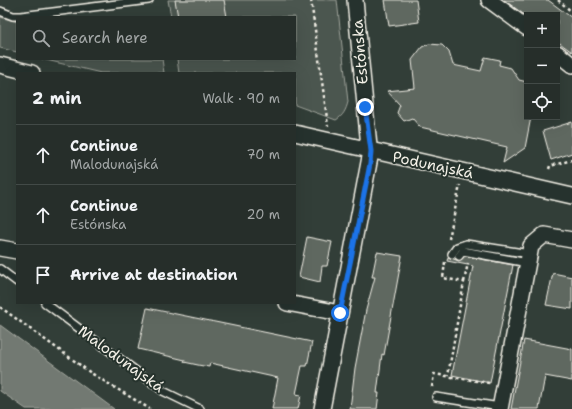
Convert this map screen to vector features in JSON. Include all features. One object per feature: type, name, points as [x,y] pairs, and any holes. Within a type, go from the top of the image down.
[{"type":"street","name":"Estónska","points":[[355,0],[371,151]]},
{"type":"street","points":[[490,0],[524,26]]},
{"type":"street","points":[[560,55],[572,65]]},
{"type":"street","points":[[0,65],[28,72]]},
{"type":"street","name":"Podunajská","points":[[296,133],[572,196]]},
{"type":"street","points":[[322,409],[371,151]]},
{"type":"street","points":[[500,408],[531,246],[544,234],[572,240]]},
{"type":"street","points":[[0,248],[16,251]]},
{"type":"street","points":[[292,304],[340,313]]},
{"type":"lane","points":[[0,11],[13,16],[21,16],[149,0]]},
{"type":"lane","points":[[456,255],[464,251],[529,258]]},
{"type":"lane","points":[[0,269],[16,281]]},
{"type":"lane","name":"Malodunajská","points":[[46,304],[163,391],[200,409]]},
{"type":"lane","points":[[436,397],[500,408]]},
{"type":"path","points":[[312,0],[329,128]]},
{"type":"path","points":[[558,0],[572,11]]},
{"type":"path","points":[[549,169],[550,166],[572,160]]},
{"type":"path","points":[[449,244],[460,183]]},
{"type":"path","points":[[446,259],[443,278],[464,282],[448,376]]},
{"type":"path","points":[[0,307],[91,373],[150,409]]},
{"type":"path","points":[[432,388],[434,374],[494,384]]},
{"type":"shaded area","points":[[168,0],[337,0],[348,102],[344,112],[341,117],[336,120],[296,105],[296,72],[179,72],[177,60],[296,60],[296,16],[171,16]]},
{"type":"shaded area","points":[[0,17],[16,22],[16,52],[0,48]]},
{"type":"shaded area","points":[[46,60],[162,60],[164,72],[97,72]]},
{"type":"shaded area","points":[[0,325],[114,409],[26,409],[0,391]]},
{"type":"building","points":[[175,0],[224,0],[227,16],[178,16]]},
{"type":"building","points":[[385,0],[416,0],[419,22],[389,26]]},
{"type":"building","points":[[504,0],[548,0],[572,18],[572,52],[560,43],[560,12],[524,12],[524,15]]},
{"type":"building","points":[[429,44],[442,45],[449,52],[453,65],[481,71],[485,57],[500,60],[499,65],[511,68],[519,80],[524,81],[524,120],[530,120],[525,148],[503,163],[507,147],[420,127],[412,118],[404,121],[397,113],[400,105],[387,91],[415,88],[412,60],[422,47]]},
{"type":"building","points":[[572,122],[572,153],[551,160],[543,131]]},
{"type":"building","points":[[307,237],[332,242],[327,266],[322,266],[320,282],[299,277]]},
{"type":"building","points":[[377,252],[402,256],[384,355],[382,354],[377,393],[379,393],[377,409],[350,409],[355,368],[366,310],[375,277],[372,277]]},
{"type":"building","points":[[465,256],[513,265],[490,383],[452,375],[473,266],[447,261],[448,257],[459,261]]},
{"type":"building","points":[[553,273],[572,277],[572,309],[546,305]]},
{"type":"building","points":[[147,308],[312,342],[307,366],[302,366],[296,394],[301,395],[298,409],[272,409],[278,378],[210,363],[209,367],[198,365],[184,362],[185,360],[138,349]]},
{"type":"building","points":[[524,340],[572,349],[572,381],[545,376],[539,409],[511,409]]},
{"type":"route","points":[[340,313],[370,164],[371,151],[365,107]]}]
